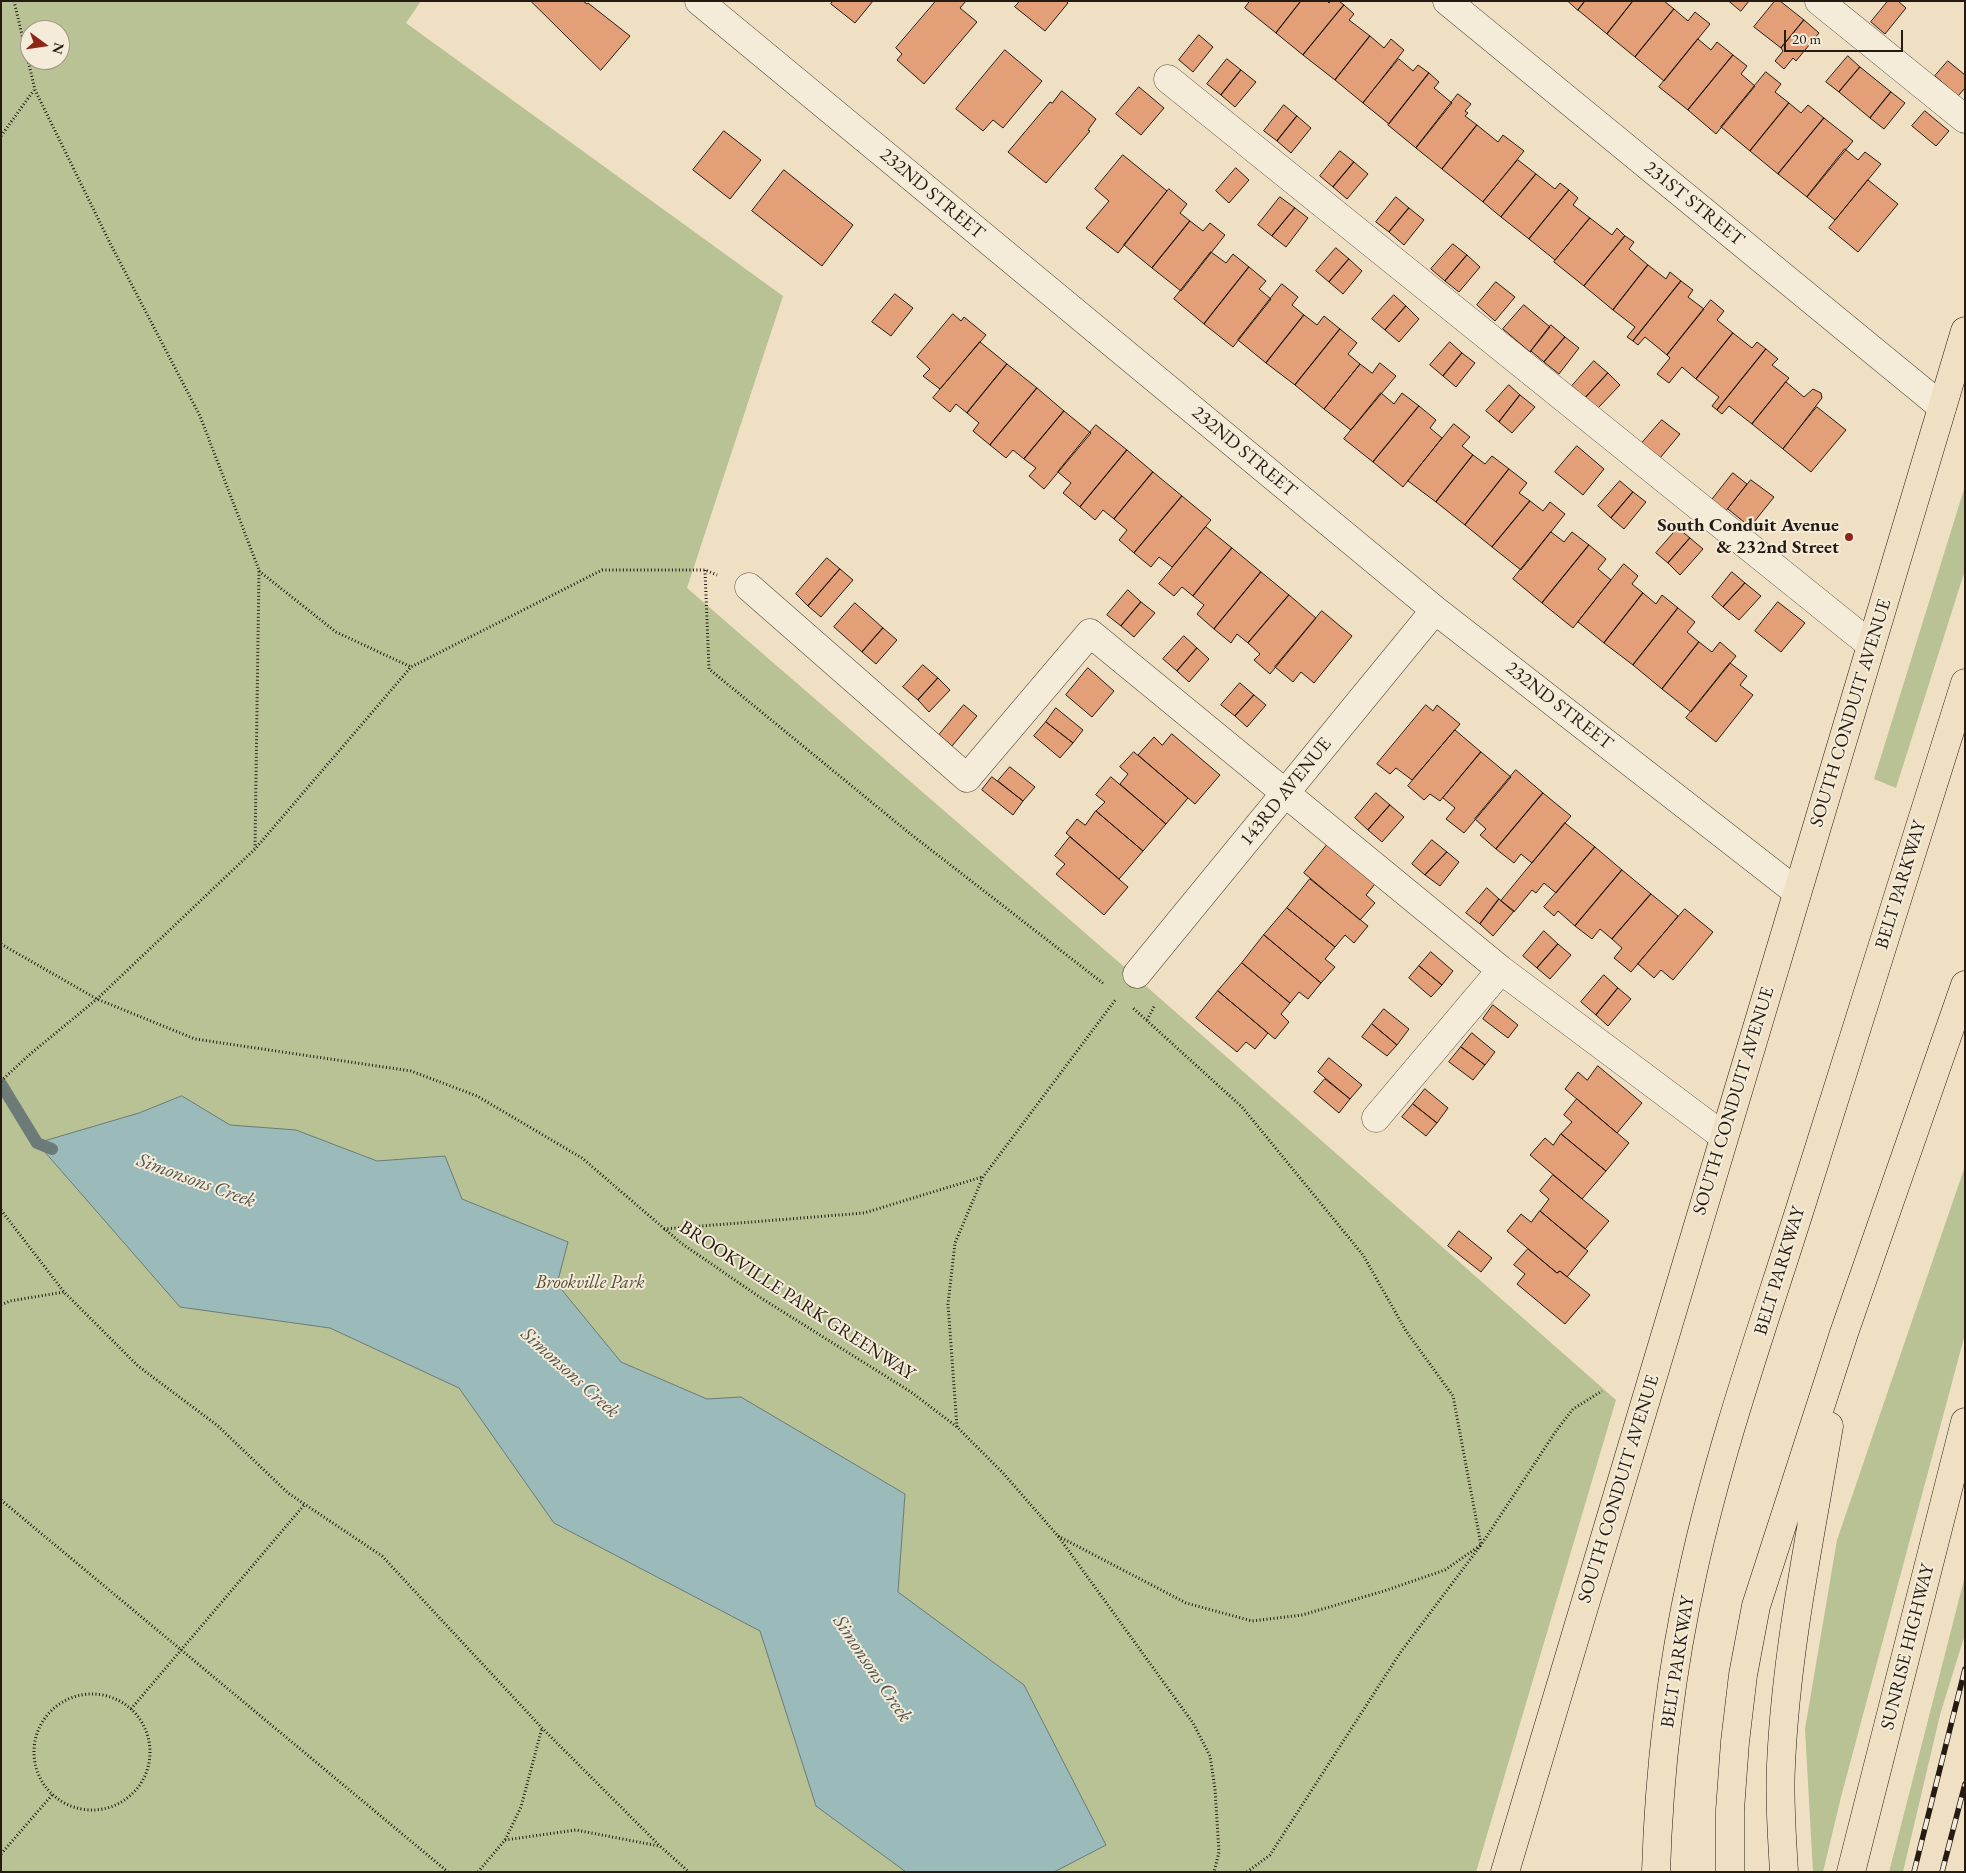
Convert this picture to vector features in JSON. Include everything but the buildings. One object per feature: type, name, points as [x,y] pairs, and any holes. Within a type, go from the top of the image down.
[{"type":"highway","name":"SOUTH CONDUIT AVENUE","points":[[1505,1872],[1723,1136],[1965,331]]},
{"type":"highway","name":"BELT PARKWAY","points":[[1656,1872],[1659,1796],[1667,1720],[1692,1572],[1710,1501],[1759,1338],[1965,683]]},
{"type":"highway","points":[[1730,1872],[1730,1810],[1735,1742],[1756,1606],[1844,1333],[1965,985]]},
{"type":"highway","points":[[1784,1872],[1781,1830],[1781,1766],[1786,1695],[1796,1622],[1844,1333]]},
{"type":"highway","name":"SUNRISE HIGHWAY","points":[[1851,1872],[1965,1422]]},
{"type":"street","name":"232ND STREET","points":[[699,1],[1435,610],[1797,892]]},
{"type":"street","name":"231ST STREET","points":[[1447,1],[1942,407]]},
{"type":"street","points":[[1818,1],[1965,119]]},
{"type":"street","points":[[1168,79],[1871,645]]},
{"type":"street","points":[[749,586],[968,778],[1090,632],[1502,970],[1723,1136]]},
{"type":"street","name":"143RD AVENUE","points":[[1137,974],[1435,610]]},
{"type":"street","points":[[1376,1118],[1502,970]]},
{"type":"path","points":[[14,1],[34,90],[110,243],[200,416],[259,570],[255,849]]},
{"type":"path","points":[[1,136],[34,90]]},
{"type":"path","points":[[259,570],[336,632],[411,668]]},
{"type":"path","points":[[1,1081],[97,998],[255,849],[411,668],[602,570],[705,570],[749,586]]},
{"type":"path","points":[[705,570],[709,669],[908,832],[1119,995],[1147,1020],[1242,1107],[1363,1255],[1406,1332],[1453,1396],[1482,1545]]},
{"type":"path","name":"BROOKVILLE PARK GREENWAY","points":[[1,944],[97,998],[195,1040],[411,1071],[477,1096],[582,1158],[681,1243],[761,1298],[911,1392],[957,1427],[1003,1473],[1058,1536],[1193,1723],[1210,1756],[1215,1789],[1219,1852],[1214,1872]]},
{"type":"path","points":[[957,1427],[948,1304],[955,1243],[983,1177],[1119,995],[1137,974]]},
{"type":"path","points":[[1147,1020],[1158,1000]]},
{"type":"path","points":[[664,1229],[864,1214],[983,1177]]},
{"type":"path","points":[[1,1210],[64,1292],[138,1366],[218,1426],[288,1493],[382,1556],[542,1728],[689,1872]]},
{"type":"path","points":[[1,1305],[10,1301],[64,1292]]},
{"type":"path","points":[[1247,1872],[1270,1855],[1400,1653],[1482,1545],[1556,1431],[1573,1408],[1602,1391]]},
{"type":"path","points":[[1,1500],[448,1872]]},
{"type":"path","points":[[131,1709],[304,1504]]},
{"type":"path","points":[[1058,1536],[1186,1603],[1252,1621],[1302,1616],[1384,1591],[1445,1570],[1482,1545]]},
{"type":"path","points":[[85,1694],[104,1694],[121,1701],[131,1709],[136,1712],[146,1728],[151,1745],[149,1766],[141,1785],[127,1800],[109,1809],[89,1812],[69,1806],[52,1796],[39,1779],[33,1759],[34,1741],[41,1723],[52,1709],[68,1699],[85,1694]]},
{"type":"path","points":[[478,1872],[505,1840],[521,1807],[542,1728]]},
{"type":"path","points":[[1,1854],[52,1796]]},
{"type":"path","points":[[505,1840],[576,1830],[661,1846]]},
{"type":"green space","name":"Brookville Park","points":[[1,1],[421,1],[406,23],[783,296],[687,588],[1129,971],[1616,1400],[1476,1872],[1,1872]]},
{"type":"green space","points":[[1965,486],[1965,570],[1896,788],[1874,779]]},
{"type":"green space","points":[[1965,1166],[1965,1334],[1841,1797],[1823,1872],[1813,1872],[1805,1729],[1837,1540]]},
{"type":"green space","points":[[1965,1576],[1965,1634],[1940,1715],[1903,1872],[1889,1872]]},
{"type":"water","points":[[182,1096],[230,1125],[296,1130],[377,1161],[445,1156],[462,1199],[568,1242],[557,1284],[621,1362],[707,1399],[741,1397],[905,1494],[898,1592],[1024,1685],[1106,1845],[1054,1872],[906,1872],[816,1806],[760,1631],[554,1523],[459,1388],[330,1328],[180,1307],[37,1143],[139,1113]]},
{"type":"waterway","name":"Simonsons Creek","points":[[1,1084],[37,1143],[52,1149]]},
{"type":"railway","points":[[1914,1872],[1965,1669]]},
{"type":"railway","points":[[1942,1872],[1965,1784]]},
{"type":"place","name":"South Conduit Avenue & 232nd Street","points":[[1849,537]]}]
